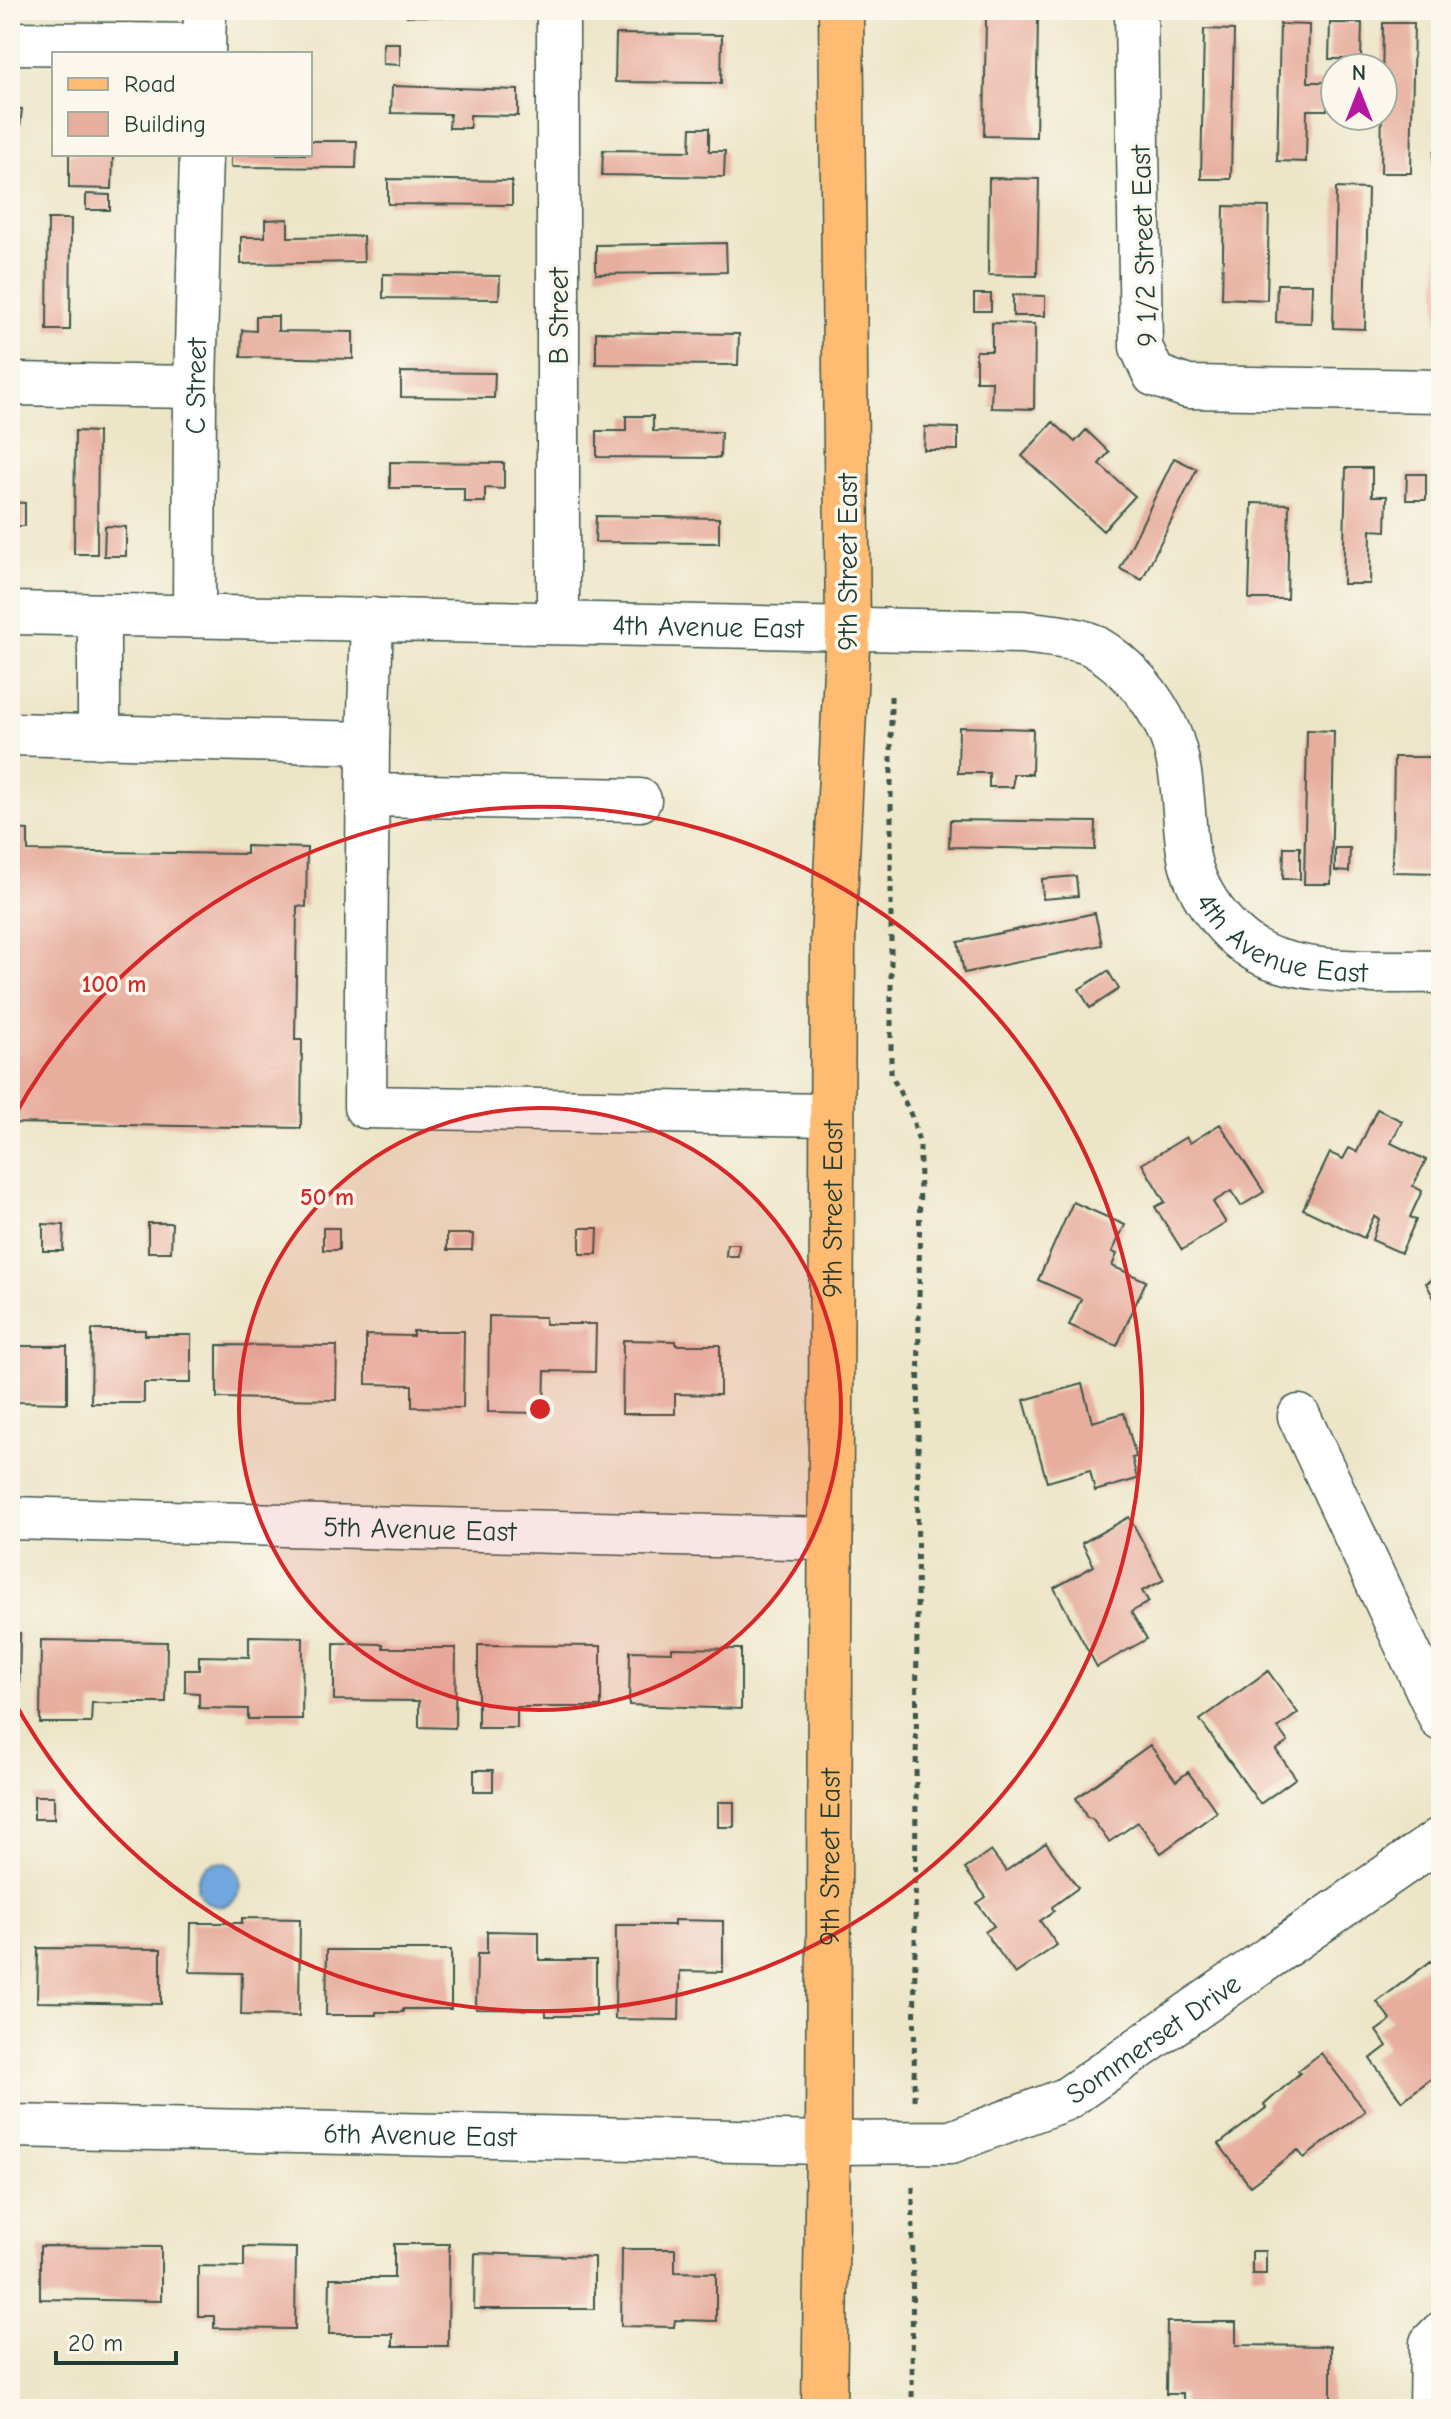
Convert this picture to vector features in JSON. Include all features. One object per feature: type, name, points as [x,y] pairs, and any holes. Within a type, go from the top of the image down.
[{"type":"main road","name":"9th Street East","points":[[824,2409],[833,941],[848,628],[841,10]]},
{"type":"street","name":"B Street","points":[[558,10],[558,621]]},
{"type":"street","name":"9 1/2 Street East","points":[[1136,10],[1141,347],[1154,375],[1188,387],[1441,391]]},
{"type":"street","points":[[10,43],[204,36]]},
{"type":"street","name":"C Street","points":[[194,616],[195,387],[201,156]]},
{"type":"street","points":[[10,384],[195,387]]},
{"type":"street","name":"4th Avenue East","points":[[10,613],[1023,632],[1092,644],[1136,678],[1169,731],[1181,777],[1189,856],[1207,902],[1233,935],[1276,960],[1334,970],[1441,972]]},
{"type":"street","points":[[99,615],[99,737]]},
{"type":"street","points":[[372,619],[365,1107],[832,1115]]},
{"type":"street","points":[[10,734],[368,743]]},
{"type":"street","points":[[368,795],[640,800]]},
{"type":"street","points":[[1299,1416],[1441,1720]]},
{"type":"street","name":"5th Avenue East","points":[[10,1518],[829,1539]]},
{"type":"street","name":"Sommerset Drive","points":[[828,2143],[951,2142],[1066,2099],[1441,1838]]},
{"type":"street","name":"6th Avenue East","points":[[10,2126],[828,2143]]},
{"type":"street","points":[[1430,2409],[1431,2343],[1441,2333]]},
{"type":"path","points":[[891,684],[891,1074],[912,1117],[920,1145],[912,2409]]},
{"type":"water","points":[[219,1862],[234,1869],[241,1884],[234,1899],[219,1906],[204,1899],[197,1884],[204,1869]]},
{"type":"building","points":[[408,10],[493,10],[493,17],[407,16]]},
{"type":"building","points":[[986,17],[1038,18],[1036,137],[984,136]]},
{"type":"building","points":[[1330,23],[1362,23],[1361,52],[1329,52]]},
{"type":"building","points":[[1383,23],[1414,23],[1411,173],[1381,173],[1382,132],[1399,132],[1399,52],[1383,52]]},
{"type":"building","points":[[1280,24],[1309,25],[1308,82],[1319,82],[1319,110],[1307,110],[1306,162],[1277,161]]},
{"type":"building","points":[[1204,29],[1234,30],[1231,179],[1201,179]]},
{"type":"building","points":[[616,34],[722,35],[721,83],[615,82]]},
{"type":"building","points":[[383,43],[400,43],[400,65],[383,64]]},
{"type":"building","points":[[392,86],[518,90],[518,116],[470,115],[470,128],[449,128],[450,114],[391,113]]},
{"type":"building","points":[[10,108],[22,109],[17,154],[10,154]]},
{"type":"building","points":[[691,128],[709,128],[709,151],[725,151],[724,177],[602,175],[603,150],[690,151]]},
{"type":"building","points":[[312,141],[357,141],[356,168],[231,167],[231,156],[312,156]]},
{"type":"building","points":[[1434,151],[1441,151],[1441,175],[1433,175]]},
{"type":"building","points":[[69,156],[113,156],[112,189],[69,188]]},
{"type":"building","points":[[989,178],[1039,179],[1037,276],[988,275]]},
{"type":"building","points":[[388,179],[512,181],[512,205],[388,204]]},
{"type":"building","points":[[1336,188],[1368,189],[1365,329],[1333,328]]},
{"type":"building","points":[[86,194],[110,195],[110,210],[86,210]]},
{"type":"building","points":[[1224,206],[1269,207],[1267,300],[1222,298]]},
{"type":"building","points":[[48,219],[71,219],[70,330],[47,330]]},
{"type":"building","points":[[288,219],[288,237],[363,236],[364,262],[241,264],[241,237],[265,237],[265,220]]},
{"type":"building","points":[[1438,232],[1441,232],[1441,321],[1437,321]]},
{"type":"building","points":[[726,243],[727,272],[596,274],[596,245]]},
{"type":"building","points":[[383,274],[500,276],[499,299],[383,298]]},
{"type":"building","points":[[1277,284],[1312,284],[1311,323],[1276,322]]},
{"type":"building","points":[[974,294],[991,294],[991,311],[974,311]]},
{"type":"building","points":[[1013,295],[1045,296],[1045,316],[1013,316]]},
{"type":"building","points":[[256,316],[278,316],[278,331],[353,332],[353,359],[241,357],[242,330],[256,331]]},
{"type":"building","points":[[992,323],[1035,324],[1034,409],[991,408],[992,381],[976,381],[976,351],[992,351]]},
{"type":"building","points":[[596,332],[739,334],[738,365],[596,364]]},
{"type":"building","points":[[401,372],[495,373],[494,398],[401,397]]},
{"type":"building","points":[[626,416],[653,416],[653,431],[721,432],[720,458],[597,457],[597,431],[626,431]]},
{"type":"building","points":[[1053,422],[1075,442],[1086,430],[1109,452],[1099,464],[1135,496],[1103,531],[1022,456]]},
{"type":"building","points":[[925,427],[958,428],[958,450],[924,450]]},
{"type":"building","points":[[75,431],[98,432],[97,554],[74,554]]},
{"type":"building","points":[[1174,458],[1197,469],[1142,580],[1120,569]]},
{"type":"building","points":[[390,462],[504,463],[504,489],[485,488],[485,502],[464,502],[464,488],[390,488]]},
{"type":"building","points":[[1346,468],[1372,468],[1372,496],[1387,496],[1386,531],[1371,530],[1370,584],[1343,584]]},
{"type":"building","points":[[1407,474],[1426,474],[1426,500],[1406,500]]},
{"type":"building","points":[[10,502],[25,503],[25,526],[10,526]]},
{"type":"building","points":[[1252,503],[1289,504],[1287,599],[1249,599]]},
{"type":"building","points":[[596,516],[719,518],[719,543],[595,542]]},
{"type":"building","points":[[105,526],[126,527],[126,556],[104,556]]},
{"type":"building","points":[[959,727],[1033,729],[1032,774],[1013,774],[1013,787],[989,787],[989,773],[958,773]]},
{"type":"building","points":[[1307,730],[1334,731],[1331,884],[1304,884]]},
{"type":"building","points":[[1394,757],[1441,757],[1440,873],[1392,872]]},
{"type":"building","points":[[950,820],[1096,822],[1095,850],[949,847]]},
{"type":"building","points":[[10,829],[28,830],[28,851],[246,854],[246,846],[307,848],[306,907],[297,906],[295,1040],[302,1040],[301,1128],[10,1123]]},
{"type":"building","points":[[1284,847],[1300,847],[1300,879],[1283,879]]},
{"type":"building","points":[[1335,848],[1350,848],[1349,872],[1335,871]]},
{"type":"building","points":[[1076,876],[1078,896],[1043,899],[1042,879]]},
{"type":"building","points":[[1095,913],[1102,945],[964,973],[958,942]]},
{"type":"building","points":[[1108,971],[1119,989],[1090,1008],[1079,989]]},
{"type":"building","points":[[1377,1109],[1402,1121],[1391,1143],[1426,1160],[1413,1186],[1422,1191],[1410,1217],[1416,1220],[1401,1253],[1372,1240],[1379,1219],[1374,1216],[1364,1238],[1303,1209],[1330,1153],[1343,1159],[1349,1148],[1357,1152]]},
{"type":"building","points":[[1220,1124],[1264,1192],[1241,1206],[1231,1191],[1213,1202],[1226,1223],[1182,1250],[1155,1207],[1165,1202],[1142,1164],[1186,1137],[1190,1143]]},
{"type":"building","points":[[1073,1202],[1125,1225],[1112,1252],[1117,1254],[1112,1266],[1146,1281],[1117,1346],[1069,1325],[1081,1299],[1038,1280]]},
{"type":"building","points":[[148,1223],[172,1223],[171,1252],[148,1252]]},
{"type":"building","points":[[43,1224],[64,1225],[63,1251],[43,1251]]},
{"type":"building","points":[[323,1228],[339,1228],[339,1250],[323,1250]]},
{"type":"building","points":[[580,1228],[598,1228],[597,1254],[580,1254]]},
{"type":"building","points":[[447,1234],[473,1234],[472,1250],[447,1250]]},
{"type":"building","points":[[727,1244],[739,1244],[738,1256],[726,1256]]},
{"type":"building","points":[[1441,1275],[1441,1312],[1426,1283]]},
{"type":"building","points":[[489,1316],[545,1317],[545,1324],[596,1324],[595,1372],[545,1371],[544,1413],[488,1412]]},
{"type":"building","points":[[92,1330],[145,1330],[145,1335],[191,1335],[191,1383],[144,1383],[144,1403],[91,1403]]},
{"type":"building","points":[[413,1331],[464,1331],[463,1408],[412,1407],[412,1385],[366,1384],[366,1335],[413,1336]]},
{"type":"building","points":[[623,1340],[720,1345],[720,1395],[675,1394],[675,1414],[622,1414]]},
{"type":"building","points":[[217,1345],[337,1346],[336,1400],[217,1398]]},
{"type":"building","points":[[10,1346],[67,1346],[67,1403],[17,1402],[17,1398],[10,1397]]},
{"type":"building","points":[[1082,1384],[1092,1422],[1124,1413],[1136,1457],[1132,1458],[1137,1479],[1095,1491],[1090,1470],[1047,1482],[1024,1400]]},
{"type":"building","points":[[1129,1517],[1164,1580],[1142,1591],[1149,1602],[1131,1612],[1147,1639],[1097,1667],[1054,1588],[1094,1566],[1082,1543]]},
{"type":"building","points":[[10,1633],[20,1633],[19,1708],[10,1708]]},
{"type":"building","points":[[249,1636],[303,1637],[302,1719],[248,1719],[248,1709],[199,1708],[199,1693],[185,1692],[185,1670],[199,1670],[199,1656],[249,1657]]},
{"type":"building","points":[[41,1640],[167,1642],[166,1703],[92,1703],[91,1723],[40,1723]]},
{"type":"building","points":[[334,1643],[383,1644],[383,1648],[456,1648],[455,1728],[419,1727],[419,1701],[334,1700]]},
{"type":"building","points":[[478,1645],[601,1646],[601,1707],[517,1707],[517,1728],[478,1728]]},
{"type":"building","points":[[672,1648],[741,1649],[741,1709],[629,1705],[630,1651],[672,1652]]},
{"type":"building","points":[[1268,1671],[1298,1713],[1278,1728],[1288,1742],[1276,1750],[1296,1778],[1260,1804],[1200,1720]]},
{"type":"building","points":[[10,1731],[15,1735],[16,1744],[10,1752]]},
{"type":"building","points":[[1150,1745],[1176,1781],[1188,1772],[1217,1812],[1161,1853],[1138,1822],[1109,1842],[1092,1819],[1087,1818],[1076,1798]]},
{"type":"building","points":[[474,1770],[493,1770],[493,1791],[474,1791]]},
{"type":"building","points":[[34,1796],[54,1796],[54,1819],[34,1819]]},
{"type":"building","points":[[718,1802],[734,1802],[734,1827],[718,1827]]},
{"type":"building","points":[[1046,1843],[1078,1888],[1052,1907],[1054,1911],[1040,1921],[1057,1945],[1015,1974],[985,1932],[994,1926],[977,1903],[986,1897],[965,1869],[991,1851],[1006,1871]]},
{"type":"building","points":[[242,1918],[300,1919],[299,2016],[241,2015],[242,1973],[190,1972],[191,1923],[242,1923]]},
{"type":"building","points":[[674,1920],[723,1921],[723,1972],[680,1971],[679,2020],[615,2019],[616,1925],[674,1925]]},
{"type":"building","points":[[487,1931],[539,1932],[539,1960],[596,1960],[596,2016],[546,2016],[546,2010],[476,2009],[477,1954],[487,1954]]},
{"type":"building","points":[[10,1935],[16,1935],[15,2008],[10,2008]]},
{"type":"building","points":[[38,1948],[161,1949],[161,2004],[37,2002]]},
{"type":"building","points":[[327,1950],[451,1950],[451,2009],[326,2015]]},
{"type":"building","points":[[1431,1961],[1441,1974],[1441,2071],[1402,2101],[1370,2059],[1387,2046],[1376,2031],[1391,2020],[1377,2002]]},
{"type":"building","points":[[1321,2053],[1365,2111],[1304,2158],[1298,2150],[1250,2186],[1219,2144],[1266,2108],[1264,2105],[1300,2073],[1298,2071]]},
{"type":"building","points":[[10,2240],[14,2240],[14,2314],[10,2313]]},
{"type":"building","points":[[394,2244],[449,2244],[448,2346],[393,2346],[393,2334],[329,2334],[330,2278],[394,2278]]},
{"type":"building","points":[[40,2246],[161,2247],[161,2301],[40,2299]]},
{"type":"building","points":[[244,2247],[296,2248],[295,2329],[214,2328],[214,2316],[198,2316],[198,2266],[244,2267]]},
{"type":"building","points":[[622,2249],[675,2249],[675,2272],[716,2273],[716,2321],[675,2320],[674,2327],[621,2326]]},
{"type":"building","points":[[1252,2251],[1266,2251],[1266,2274],[1252,2274]]},
{"type":"building","points":[[475,2253],[594,2257],[594,2309],[474,2309]]},
{"type":"building","points":[[1167,2322],[1236,2322],[1236,2345],[1331,2346],[1331,2409],[1183,2409],[1183,2394],[1166,2394]]},
{"type":"building","points":[[521,2402],[552,2402],[552,2409],[521,2409]]}]
